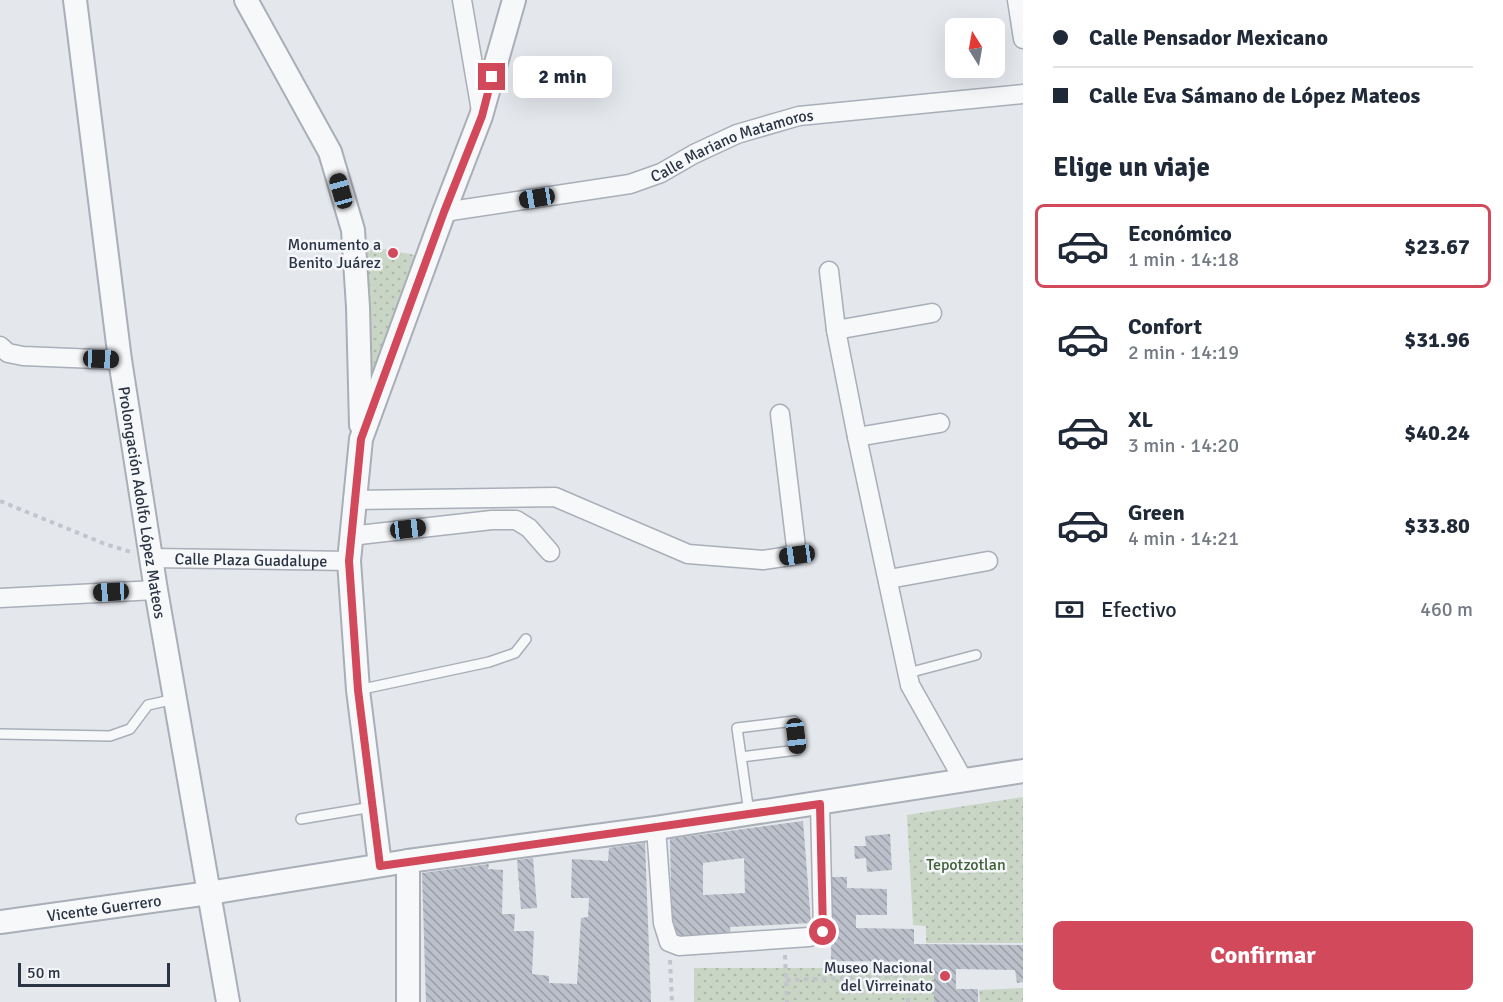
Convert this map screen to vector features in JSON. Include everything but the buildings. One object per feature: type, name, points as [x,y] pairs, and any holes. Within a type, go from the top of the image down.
[{"type":"street","name":"Prolongación Adolfo López Mateos","points":[[75,0],[120,360],[156,590],[228,1002]]},
{"type":"street","points":[[246,0],[330,152],[353,230],[358,307],[361,439],[353,500],[349,561],[358,690],[380,866]]},
{"type":"street","points":[[462,0],[482,116]]},
{"type":"street","points":[[361,439],[444,212],[482,116],[513,0]]},
{"type":"street","points":[[1017,0],[1023,39]]},
{"type":"street","name":"Calle Mariano Matamoros","points":[[444,212],[630,184],[661,173],[694,153],[737,134],[800,116],[1023,94]]},
{"type":"street","points":[[829,271],[836,330],[910,685],[964,781]]},
{"type":"street","points":[[836,330],[932,313]]},
{"type":"street","points":[[0,346],[8,353],[23,356],[120,360]]},
{"type":"street","points":[[353,500],[555,497],[688,555],[763,560],[797,555],[780,414]]},
{"type":"street","points":[[857,437],[940,423]]},
{"type":"street","points":[[350,536],[492,520],[516,520],[529,528],[550,552]]},
{"type":"street","name":"Calle Plaza Guadalupe","points":[[152,558],[349,561]]},
{"type":"street","points":[[889,579],[988,561]]},
{"type":"street","points":[[0,598],[156,590]]},
{"type":"street","name":"Vicente Guerrero","points":[[0,922],[209,893],[408,861],[820,804],[1023,771]]},
{"type":"street","points":[[656,828],[663,924],[669,942],[679,946],[809,937],[823,932],[820,804]]},
{"type":"street","points":[[408,861],[408,1002]]},
{"type":"lane","points":[[358,690],[489,662],[515,653],[526,639]]},
{"type":"lane","points":[[908,673],[976,655]]},
{"type":"lane","points":[[0,734],[110,736],[130,729],[148,705],[175,699]]},
{"type":"lane","points":[[741,757],[797,750],[794,721],[737,728],[741,757],[750,814]]},
{"type":"lane","points":[[301,819],[374,807]]},
{"type":"path","points":[[0,501],[105,544],[152,558]]},
{"type":"path","points":[[785,939],[787,1002]]},
{"type":"path","points":[[669,942],[672,1002]]},
{"type":"path","points":[[786,980],[908,976],[909,1002]]},
{"type":"green space","points":[[362,245],[415,255],[363,398]]},
{"type":"green space","name":"Tepotzotlan","points":[[1023,797],[1023,943],[926,943],[926,926],[913,925],[907,815]]},
{"type":"green space","points":[[694,968],[934,968],[934,1002],[694,1002]]},
{"type":"green space","points":[[1023,988],[1023,1002],[980,1002],[979,990]]},
{"type":"place","name":"Monumento a Benito Juárez","points":[[393,253]]},
{"type":"place","name":"Museo Nacional del Virreinato","points":[[945,976]]},
{"type":"route","points":[[492,77],[482,116],[444,212],[361,439],[353,500],[349,561],[358,690],[380,866],[820,804],[823,932]]}]
